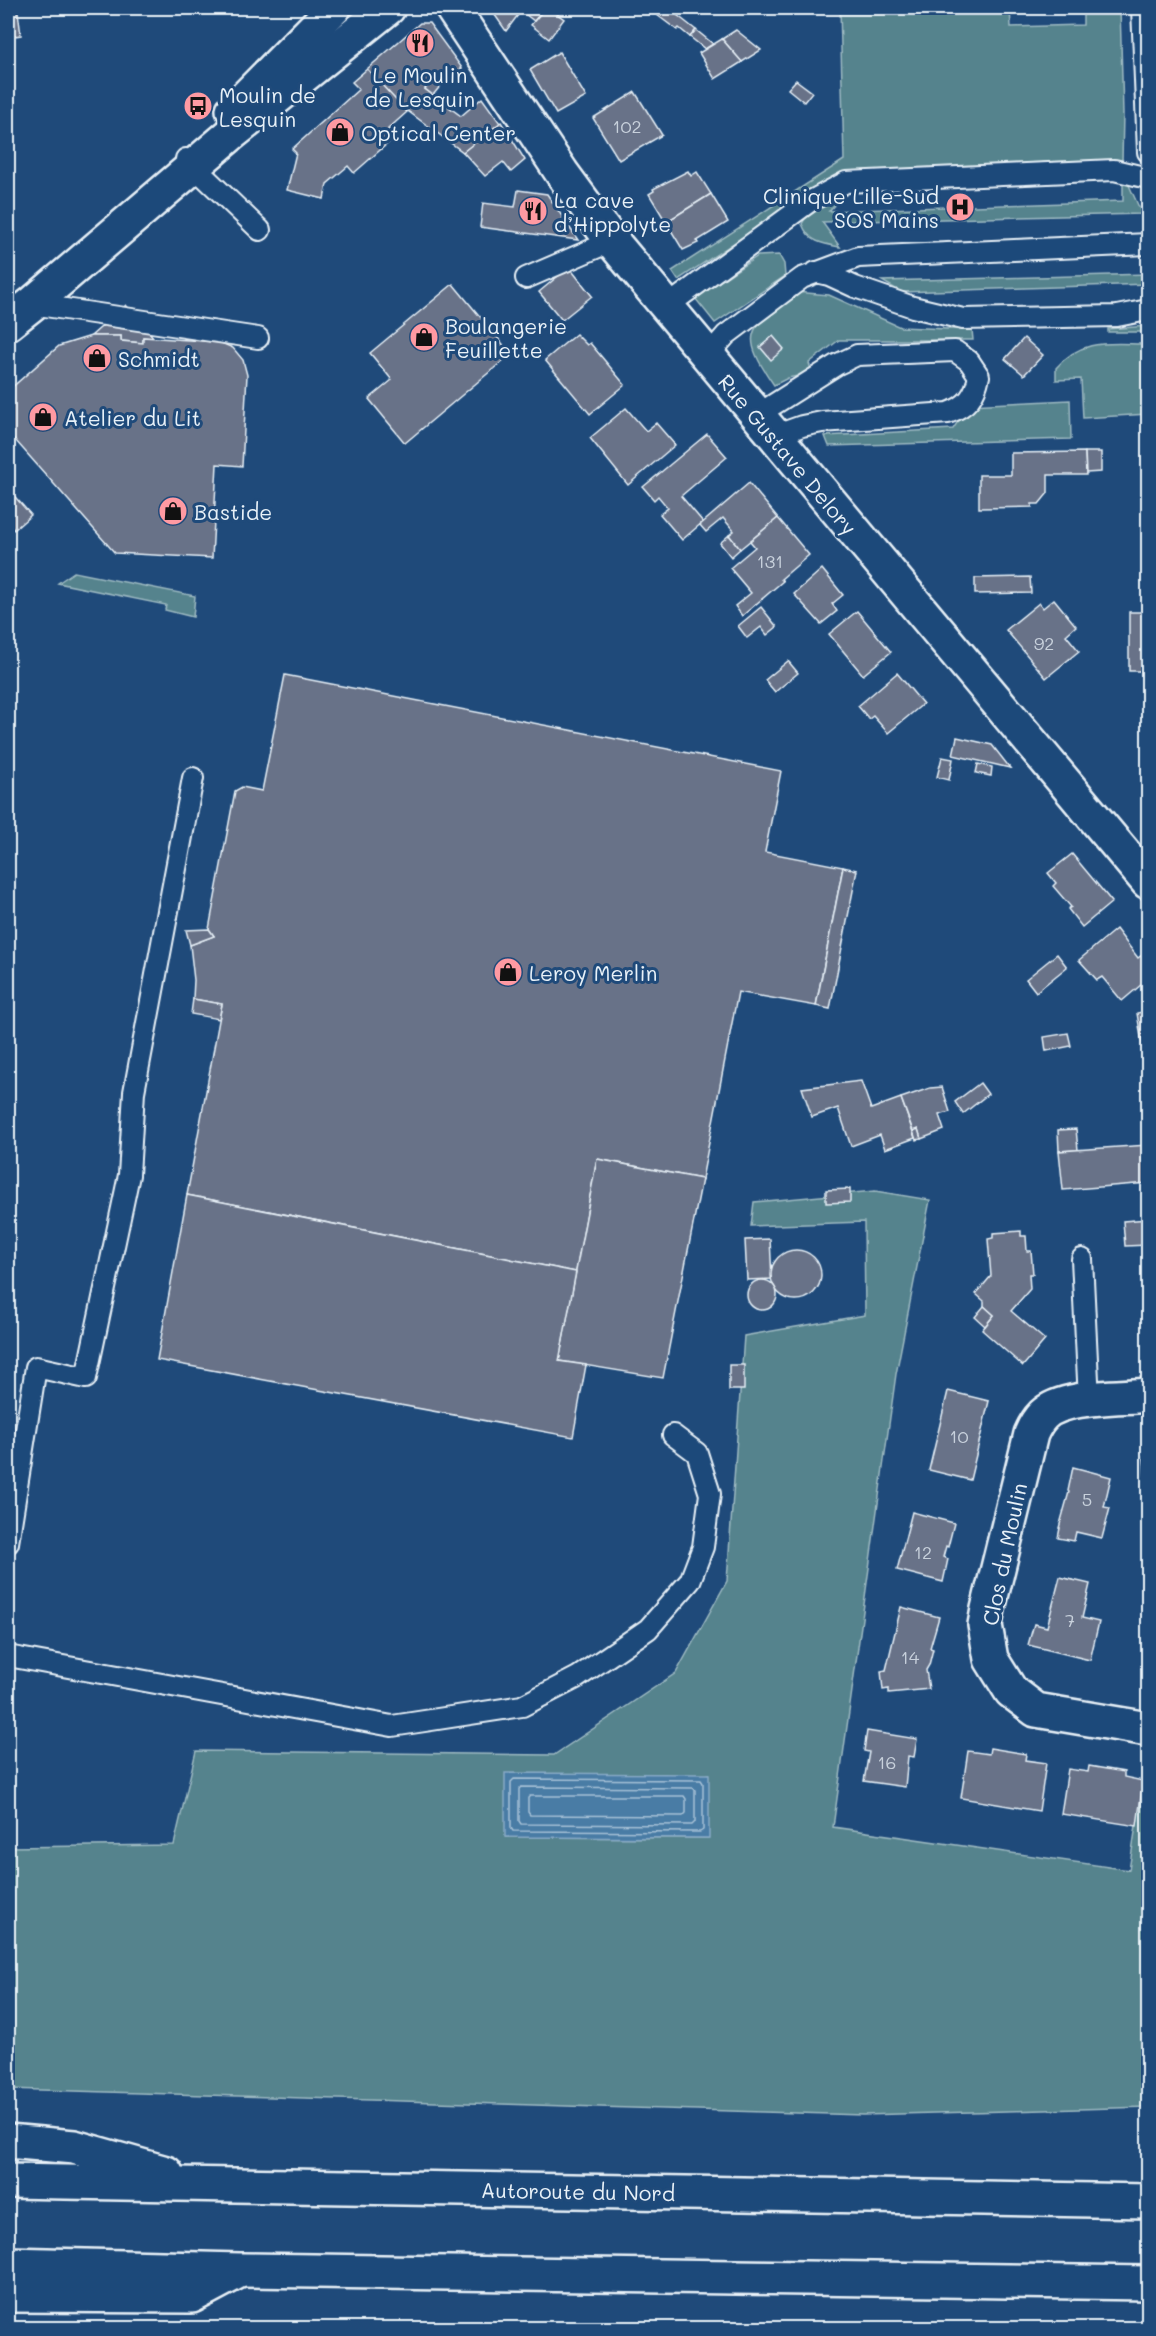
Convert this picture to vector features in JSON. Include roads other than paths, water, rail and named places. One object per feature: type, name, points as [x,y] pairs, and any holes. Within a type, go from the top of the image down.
[{"type":"main road","points":[[8,336],[16,314],[127,222],[190,162],[334,8]]},
{"type":"main road","points":[[190,162],[388,8]]},
{"type":"main road","name":"Rue Gustave Delory","points":[[452,8],[562,173],[612,241],[1149,882]]},
{"type":"main road","name":"Clos du Moulin","points":[[1149,1395],[1066,1403],[1043,1415],[1031,1434],[985,1625],[991,1659],[1011,1691],[1036,1710],[1149,1729]]},
{"type":"main road","points":[[8,2141],[74,2147],[202,2184]]},
{"type":"main road","name":"Autoroute du Nord","points":[[8,2181],[1149,2201]]},
{"type":"main road","points":[[8,2264],[240,2270],[1149,2283]]},
{"type":"main road","points":[[8,2295],[192,2296],[240,2270]]},
{"type":"lane","points":[[1142,8],[1149,152]]},
{"type":"lane","points":[[190,162],[260,230]]},
{"type":"lane","points":[[666,307],[809,202],[846,182],[1114,170],[1149,178]]},
{"type":"lane","points":[[526,278],[612,241]]},
{"type":"lane","points":[[707,357],[726,335],[802,278],[858,257],[1149,244]]},
{"type":"lane","points":[[816,272],[829,274],[855,287],[913,307],[963,319],[1117,316],[1149,310]]},
{"type":"lane","points":[[16,314],[258,338]]},
{"type":"lane","points":[[955,351],[969,361],[979,376],[975,394],[960,409],[948,412],[822,422],[802,426],[765,426],[836,365],[857,355],[955,351]]},
{"type":"lane","points":[[8,1543],[36,1367],[86,1378],[129,1175],[134,1092],[193,778]]},
{"type":"lane","points":[[1082,1259],[1089,1400]]},
{"type":"lane","points":[[8,1656],[392,1726],[522,1706],[578,1677],[648,1629],[690,1581],[703,1547],[710,1494],[697,1453],[673,1435]]},
{"type":"water","points":[[505,1773],[709,1774],[709,1838],[505,1837]]},
{"type":"place","name":"Le Moulin de Lesquin","points":[[420,43]]},
{"type":"place","name":"Moulin de Lesquin","points":[[198,106]]},
{"type":"place","name":"Optical Center","points":[[340,132]]},
{"type":"place","name":"Clinique Lille-Sud SOS Mains","points":[[960,207]]},
{"type":"place","name":"La cave d’Hippolyte","points":[[533,211]]},
{"type":"place","name":"Boulangerie Feuillette","points":[[424,337]]},
{"type":"place","name":"Schmidt","points":[[97,358]]},
{"type":"place","name":"Atelier du Lit","points":[[43,417]]},
{"type":"place","name":"Bastide","points":[[173,511]]},
{"type":"place","name":"Leroy Merlin","points":[[508,972]]}]
